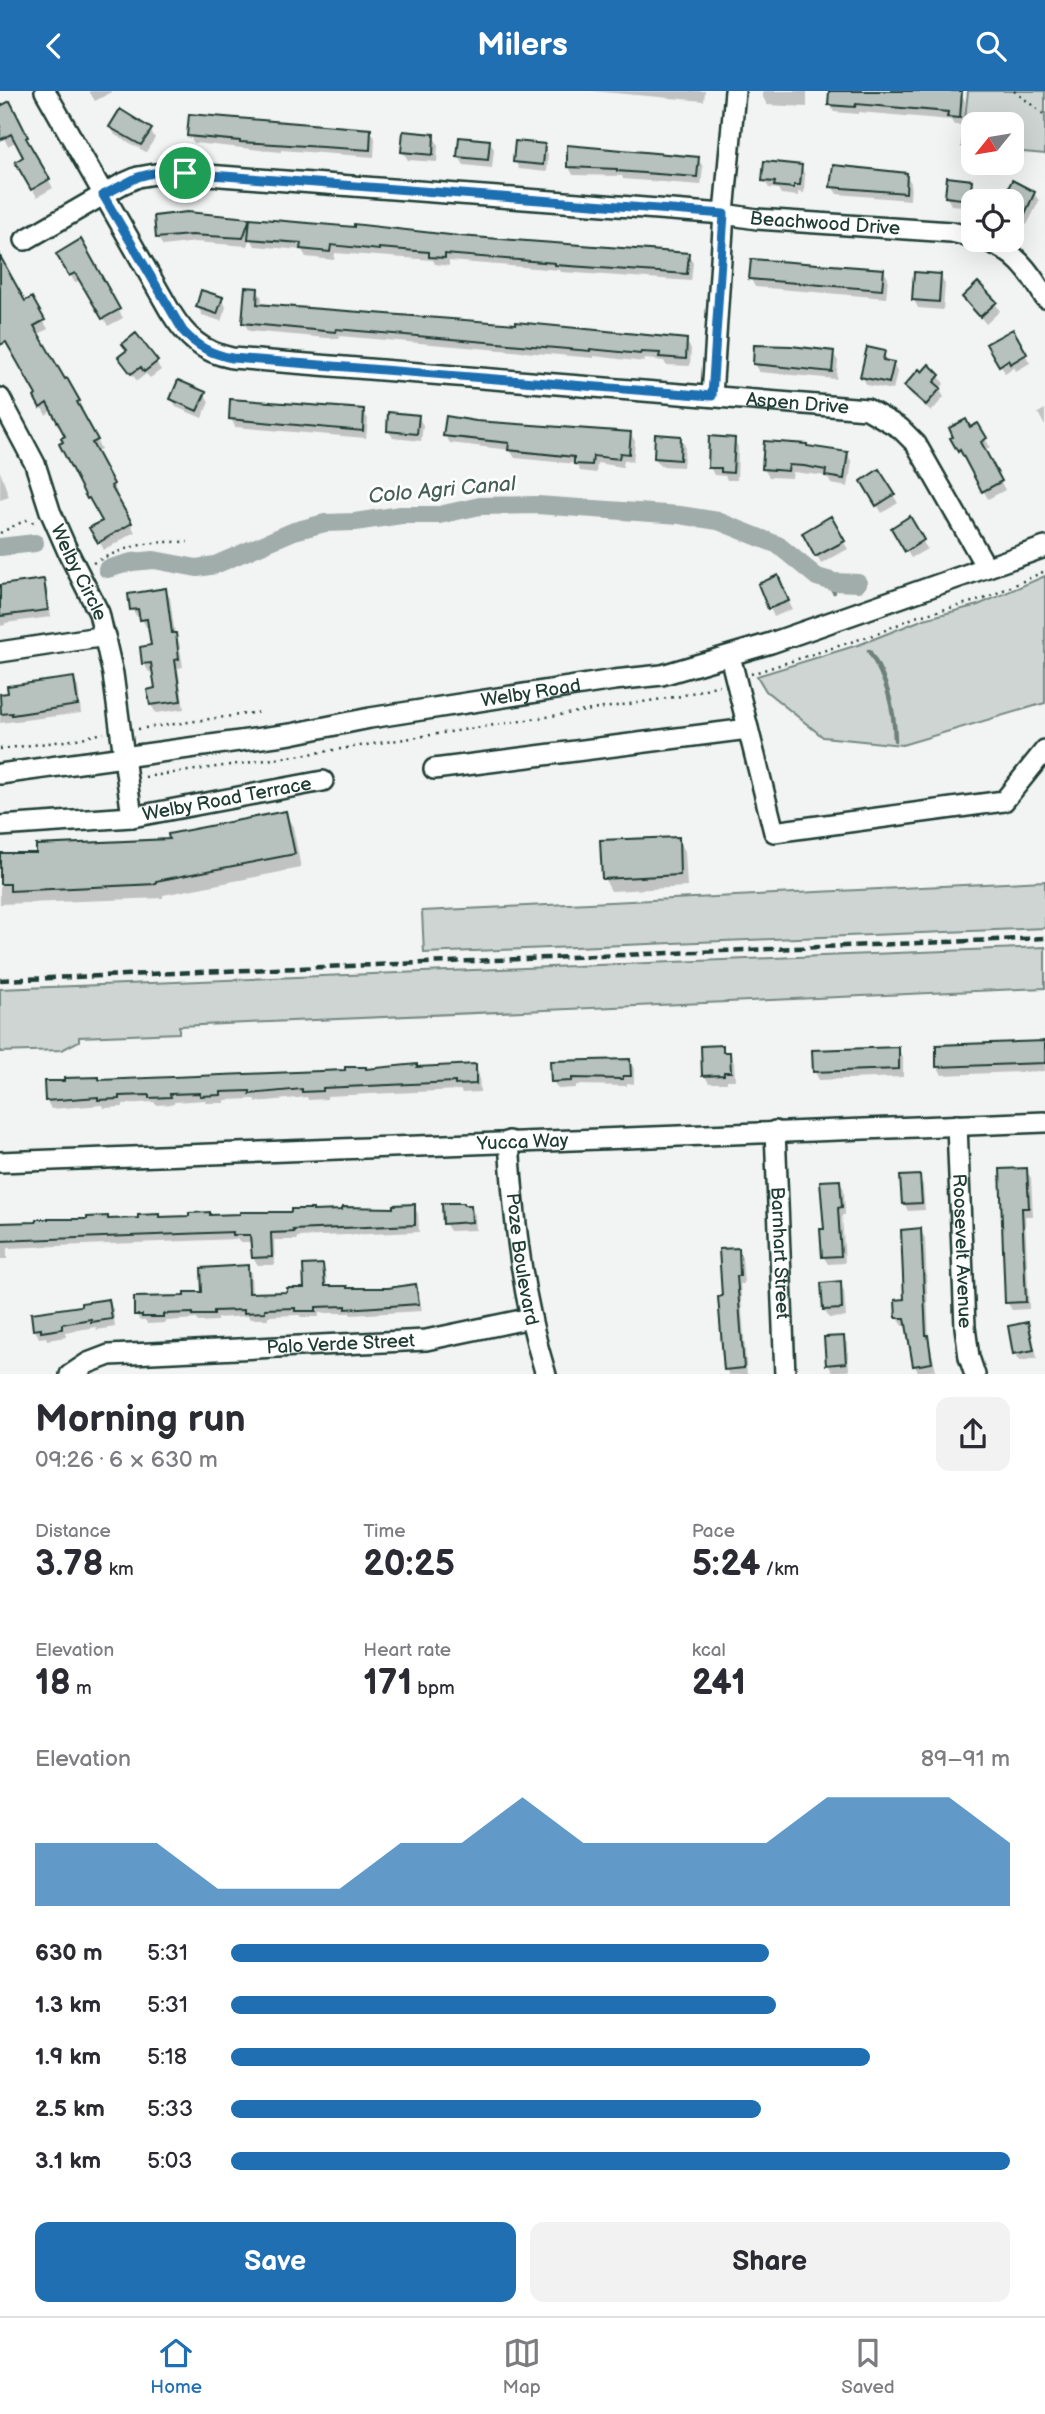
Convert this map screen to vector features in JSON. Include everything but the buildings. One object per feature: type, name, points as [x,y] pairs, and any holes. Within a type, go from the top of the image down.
[{"type":"street","name":"Aspen Drive","points":[[45,91],[183,331],[199,346],[220,355],[858,407],[880,415],[900,428],[916,445],[986,567]]},
{"type":"street","points":[[712,396],[735,91]]},
{"type":"street","name":"Beachwood Drive","points":[[24,240],[103,195],[138,177],[153,173],[185,173],[961,234]]},
{"type":"street","points":[[1011,252],[1030,272],[1045,298]]},
{"type":"street","name":"Welby Circle","points":[[0,400],[35,464],[50,511],[99,613],[106,636],[123,757]]},
{"type":"street","name":"Welby Road","points":[[0,774],[291,734],[370,717],[662,674],[730,656],[1045,547]]},
{"type":"street","points":[[0,652],[106,636]]},
{"type":"street","points":[[730,656],[774,832],[1004,800],[1045,750]]},
{"type":"street","points":[[434,769],[748,729]]},
{"type":"street","name":"Welby Road Terrace","points":[[123,757],[132,817]]},
{"type":"street","name":"Welby Road Terrace","points":[[0,826],[132,817],[323,781]]},
{"type":"street","name":"Yucca Way","points":[[0,1162],[1045,1122]]},
{"type":"street","name":"Roosevelt Avenue","points":[[957,1125],[965,1327],[975,1374]]},
{"type":"street","name":"Barnhart Street","points":[[775,1131],[785,1374]]},
{"type":"street","name":"Poze Boulevard","points":[[509,1141],[514,1222],[531,1318],[546,1374]]},
{"type":"street","name":"Palo Verde Street","points":[[70,1374],[109,1355],[426,1340],[531,1318]]},
{"type":"path","points":[[1014,91],[1045,115]]},
{"type":"path","points":[[0,533],[26,520],[33,521],[38,526]]},
{"type":"path","points":[[90,564],[124,548],[154,541],[188,542]]},
{"type":"path","points":[[141,729],[260,712]]},
{"type":"path","points":[[0,749],[99,734]]},
{"type":"shaded area","points":[[968,91],[1045,91],[1045,154],[1024,152],[1024,112],[966,112]]},
{"type":"shaded area","points":[[1045,576],[1045,703],[902,745],[823,737],[766,691],[757,676],[861,644],[924,619],[978,605]]},
{"type":"shaded area","points":[[1045,881],[1045,928],[424,953],[422,911]]},
{"type":"shaded area","points":[[1045,947],[1045,988],[179,1026],[179,1033],[79,1037],[79,1041],[62,1050],[0,1052],[0,989]]},
{"type":"waterway","name":"Colo Agri Canal","points":[[107,569],[132,562],[154,560],[197,568],[215,565],[294,531],[325,523],[355,522],[401,515],[439,515],[480,506],[537,505],[680,515],[718,521],[778,545],[817,577],[834,582],[858,583]]},
{"type":"waterway","name":"Colo Agri Canal","points":[[0,547],[35,543]]},
{"type":"waterway","points":[[828,581],[834,592]]},
{"type":"waterway","points":[[869,651],[881,672],[888,694],[895,740]]},
{"type":"railway","points":[[0,980],[1045,938]]},
{"type":"route","points":[[153,173],[185,173],[724,214],[712,396],[232,358],[209,352],[183,331],[103,195],[138,177],[153,173]]}]
